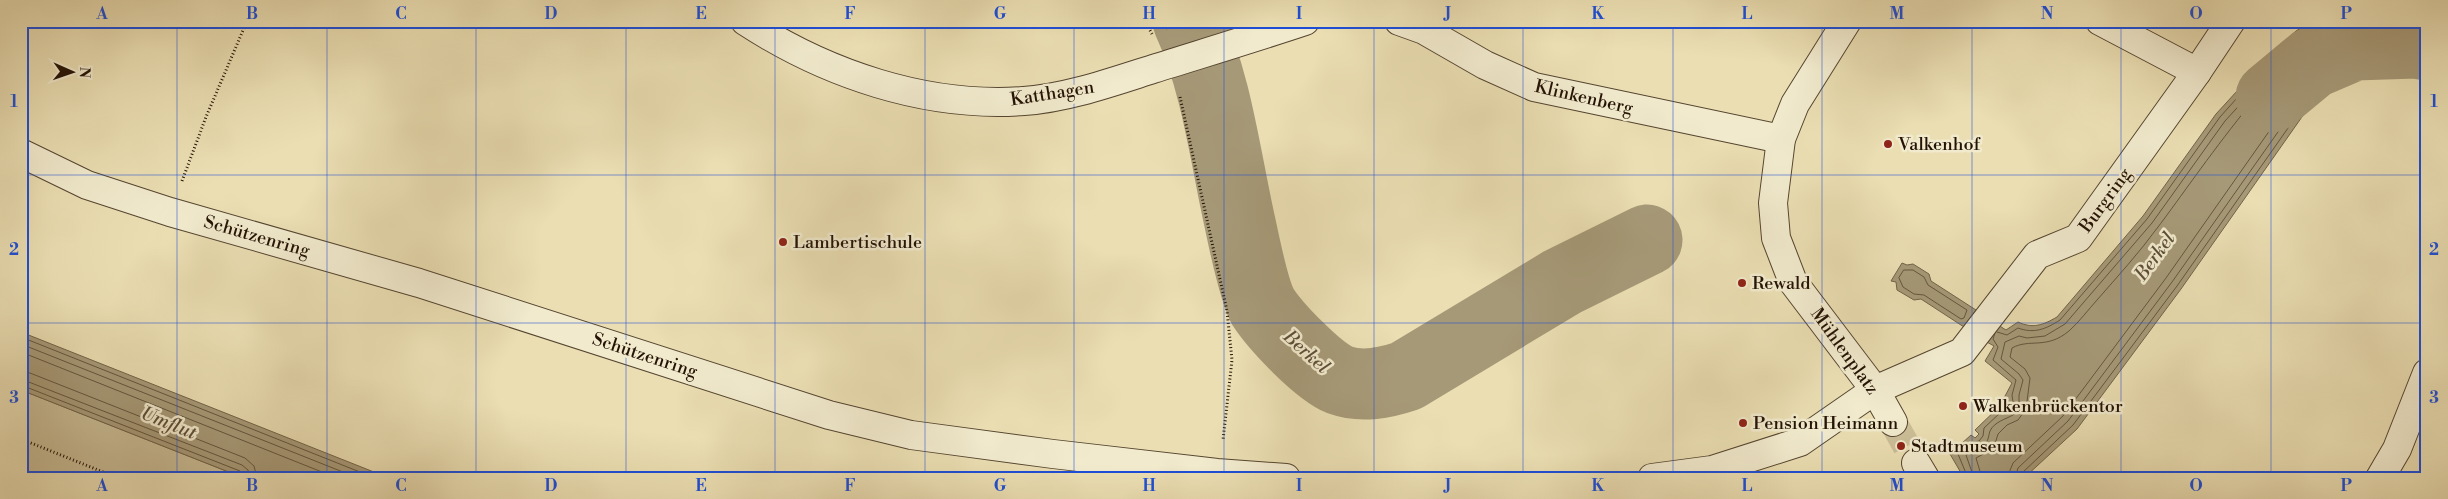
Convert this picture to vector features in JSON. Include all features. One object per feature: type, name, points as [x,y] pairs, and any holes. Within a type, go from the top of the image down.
[{"type":"street","name":"Katthagen","points":[[745,21],[815,60],[893,90],[970,100],[1025,101],[1096,87],[1305,21]]},
{"type":"street","name":"Klinkenberg","points":[[1399,21],[1424,30],[1485,65],[1534,87],[1781,139]]},
{"type":"street","name":"Mühlenplatz","points":[[1847,21],[1795,104],[1781,139],[1772,203],[1776,238],[1794,282],[1875,390],[1893,422]]},
{"type":"street","points":[[2100,21],[2197,72]]},
{"type":"street","name":"Burgring","points":[[1875,390],[1962,352],[2037,255],[2078,238],[2197,72],[2231,21]]},
{"type":"street","name":"Schützenring","points":[[21,153],[87,185],[170,212],[419,283],[829,416],[911,436],[1217,473],[1286,478]]},
{"type":"street","points":[[2380,478],[2397,449],[2427,373]]},
{"type":"street","points":[[1652,478],[1712,470],[1800,442],[1875,390]]},
{"type":"path","points":[[170,212],[206,117],[247,21]]},
{"type":"path","points":[[1179,62],[1227,311],[1232,360],[1217,473]]},
{"type":"path","points":[[21,439],[118,478]]},
{"type":"shaded area","points":[[21,390],[244,478],[21,478]]},
{"type":"water","points":[[2313,21],[2336,21],[2354,45],[2352,69],[2336,75],[2323,87],[2181,289],[2077,429],[2024,478],[1964,478],[1950,454],[1971,435],[1975,438],[1979,434],[1975,430],[2002,404],[2005,407],[2009,401],[2004,398],[2012,383],[1985,361],[1994,346],[1985,341],[1995,323],[2006,330],[2018,322],[2033,326],[2057,317],[2143,216],[2216,114],[2270,55],[2296,31]]},
{"type":"water","points":[[1902,263],[1907,265],[1913,264],[1929,274],[1931,281],[1976,310],[1964,327],[1921,299],[1914,300],[1897,290],[1896,282],[1891,281]]},
{"type":"water","name":"Umflut","points":[[21,332],[389,478],[244,478],[21,390]]},
{"type":"waterway","name":"Berkel","points":[[1188,21],[1198,45],[1213,95],[1247,254],[1260,300],[1269,316],[1287,337],[1321,368],[1340,380],[1357,384],[1373,384],[1406,376],[1562,282],[1647,240]]},
{"type":"waterway","name":"Berkel","points":[[2271,97],[2312,63],[2354,45],[2415,43],[2427,45]]},
{"type":"tunnel","points":[[1893,422],[1916,463]]},
{"type":"place","name":"Valkenhof","points":[[1888,144]]},
{"type":"place","name":"Lambertischule","points":[[783,242]]},
{"type":"place","name":"Rewald","points":[[1742,283]]},
{"type":"place","name":"Walkenbrückentor","points":[[1963,406]]},
{"type":"place","name":"Pension Heimann","points":[[1743,423]]},
{"type":"place","name":"Stadtmuseum","points":[[1901,446]]}]
